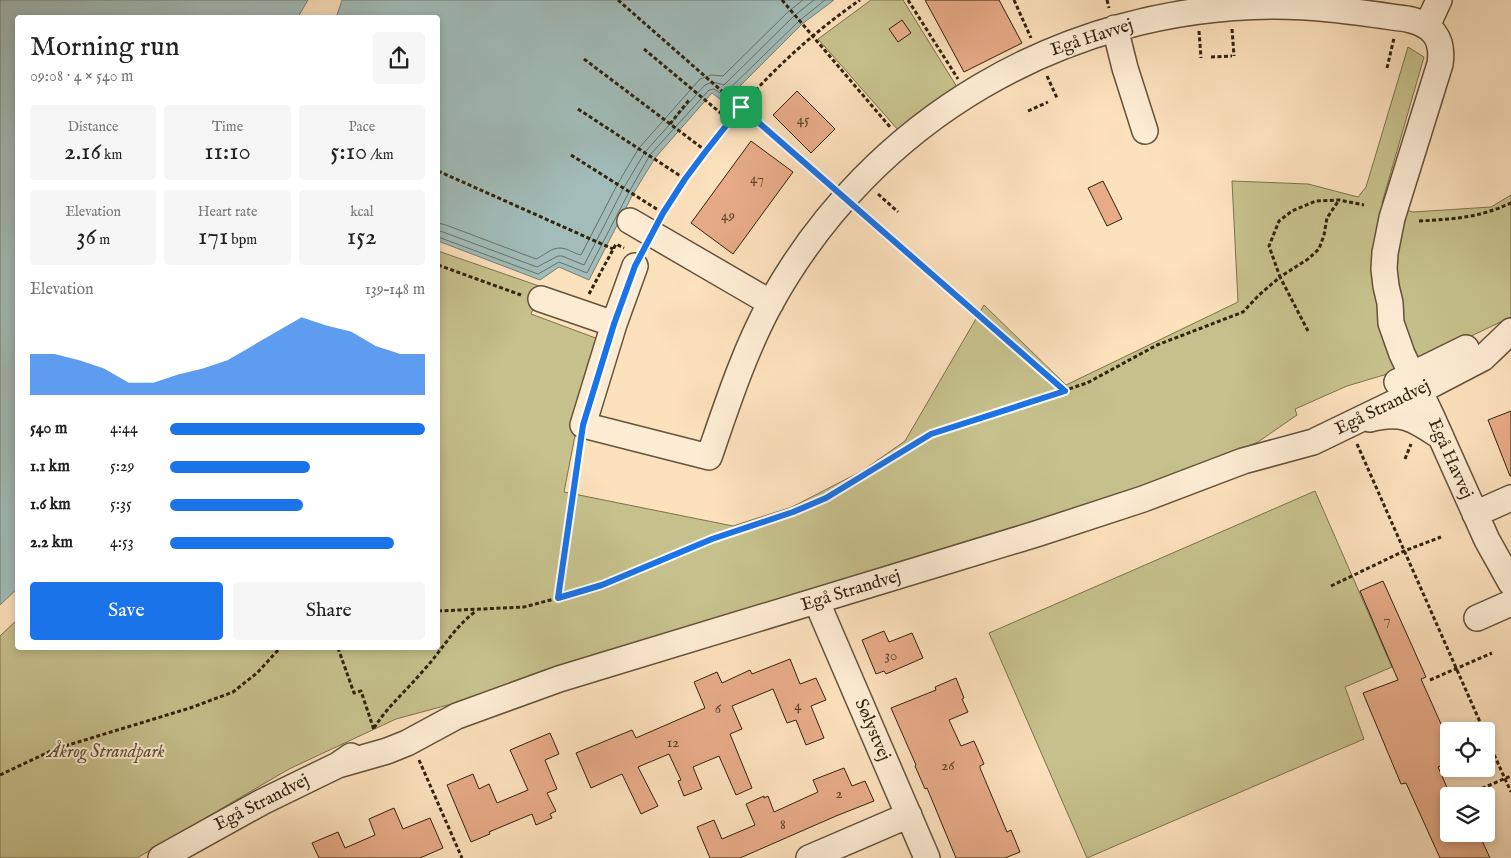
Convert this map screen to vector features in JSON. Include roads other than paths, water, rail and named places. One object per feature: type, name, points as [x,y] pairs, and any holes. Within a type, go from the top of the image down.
[{"type":"street","points":[[1427,26],[1439,0]]},
{"type":"street","name":"Egå Havvej","points":[[614,324],[583,425],[709,457],[734,384],[760,325],[793,266],[817,232],[844,198],[902,142],[930,119],[968,94],[1003,73],[1077,40],[1154,18],[1194,11],[1274,6],[1319,8],[1421,22],[1439,40],[1441,56],[1387,238],[1384,268],[1390,303],[1391,323],[1400,349],[1422,379],[1481,512],[1487,540],[1511,584]]},
{"type":"street","points":[[1115,28],[1125,68],[1146,130]]},
{"type":"street","points":[[646,224],[771,303]]},
{"type":"street","points":[[542,298],[614,324],[635,266]]},
{"type":"street","name":"Egå Strandvej","points":[[161,858],[262,802],[338,765],[381,737],[401,729],[457,716],[559,679],[818,601],[1144,499],[1243,461],[1422,379],[1483,358],[1511,331]]},
{"type":"street","name":"Egå Havvej","points":[[1422,379],[1441,437],[1481,512],[1498,534],[1511,573]]},
{"type":"street","name":"Egå Strandvej","points":[[1243,461],[1348,432],[1422,379]]},
{"type":"street","points":[[1348,432],[1380,417],[1395,416],[1414,420],[1441,437]]},
{"type":"street","points":[[1481,512],[1511,498]]},
{"type":"street","name":"Sølystvej","points":[[818,601],[826,624],[927,858]]},
{"type":"street","points":[[1477,618],[1511,604]]},
{"type":"street","name":"Egå Strandvej","points":[[338,765],[387,751],[411,741],[457,716]]},
{"type":"street","points":[[808,858],[909,815]]},
{"type":"water","points":[[0,0],[308,0],[299,15],[15,15],[15,591],[0,605]]},
{"type":"water","points":[[342,0],[834,0],[802,24],[724,102],[712,93],[655,158],[633,194],[589,280],[559,267],[540,280],[440,242],[440,15],[337,15]]},
{"type":"park label","name":"Åkrog Strandpark","points":[[106,752]]}]
